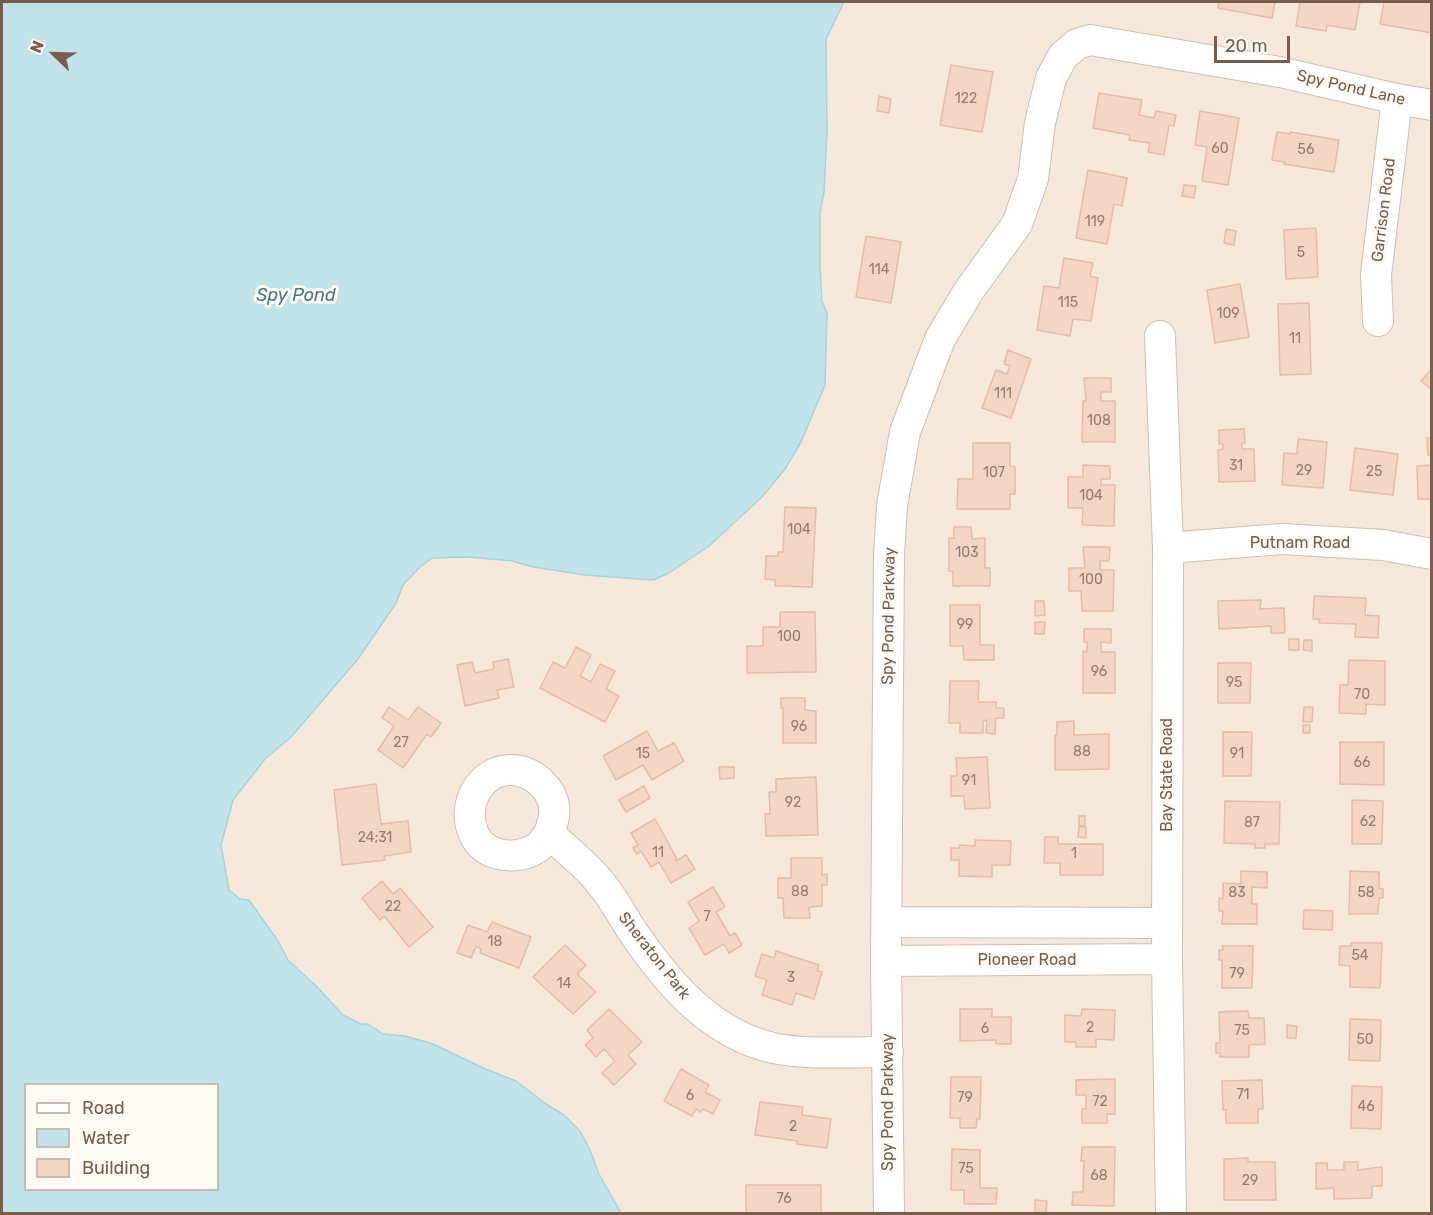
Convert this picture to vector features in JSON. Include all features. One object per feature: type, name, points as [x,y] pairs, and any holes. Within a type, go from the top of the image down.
[{"type":"street","name":"Spy Pond Lane","points":[[1063,56],[1077,44],[1090,40],[1280,72],[1431,105]]},
{"type":"street","name":"Spy Pond Parkway","points":[[889,1214],[886,961],[889,555],[892,506],[905,432],[940,339],[968,292],[1017,224],[1033,179],[1040,123],[1051,78],[1063,56]]},
{"type":"street","name":"Garrison Road","points":[[1378,321],[1376,275],[1397,99]]},
{"type":"street","name":"Bay State Road","points":[[1160,336],[1168,548],[1167,959],[1171,1214]]},
{"type":"street","name":"Putnam Road","points":[[1168,548],[1282,539],[1383,545],[1431,554]]},
{"type":"street","name":"Sheraton Park","points":[[549,834],[600,881],[638,940],[683,996],[709,1019],[739,1037],[775,1048],[888,1052]]},
{"type":"street","points":[[887,922],[1167,923]]},
{"type":"street","name":"Pioneer Road","points":[[886,961],[1167,959]]},
{"type":"shaded area","points":[[844,2],[1431,2],[1431,1213],[621,1213],[599,1174],[590,1150],[564,1115],[516,1081],[433,1044],[405,1036],[383,1034],[368,1024],[361,1024],[343,1015],[288,960],[278,941],[249,900],[240,900],[229,890],[221,845],[233,800],[265,759],[291,737],[396,603],[403,586],[431,558],[491,559],[585,575],[653,580],[669,573],[709,546],[742,516],[813,411],[825,385],[827,313],[822,301],[820,213],[824,192],[827,132],[826,39]]},
{"type":"water","name":"Spy Pond","points":[[2,2],[844,2],[826,39],[827,132],[824,192],[820,213],[822,301],[827,313],[825,385],[801,442],[785,469],[762,497],[709,546],[669,573],[653,580],[585,575],[533,567],[512,561],[468,557],[432,558],[403,585],[396,603],[358,659],[291,737],[265,759],[233,800],[221,845],[229,890],[240,899],[249,900],[278,941],[288,960],[343,1015],[361,1024],[368,1024],[383,1034],[405,1036],[433,1044],[516,1081],[564,1115],[580,1131],[599,1174],[621,1213],[2,1213]]},
{"type":"building","points":[[1219,2],[1275,2],[1272,18],[1218,8]]},
{"type":"building","points":[[1300,2],[1360,2],[1355,30],[1327,25],[1326,31],[1296,26]]},
{"type":"building","points":[[1384,2],[1432,2],[1432,33],[1380,24]]},
{"type":"building","points":[[951,65],[993,72],[982,132],[940,125]]},
{"type":"building","points":[[1099,93],[1142,100],[1139,115],[1154,118],[1156,111],[1176,115],[1174,126],[1169,125],[1164,155],[1148,152],[1150,143],[1129,140],[1130,135],[1093,128]]},
{"type":"building","points":[[879,96],[891,99],[889,113],[877,111]]},
{"type":"building","points":[[1200,111],[1239,118],[1228,185],[1202,181],[1207,147],[1195,145]]},
{"type":"building","points":[[1277,132],[1339,140],[1334,172],[1272,160]]},
{"type":"building","points":[[1088,170],[1127,178],[1122,206],[1114,204],[1107,244],[1076,238]]},
{"type":"building","points":[[1184,185],[1196,186],[1194,198],[1182,196]]},
{"type":"building","points":[[1316,228],[1318,277],[1286,279],[1284,230]]},
{"type":"building","points":[[1226,229],[1236,231],[1234,245],[1224,243]]},
{"type":"building","points":[[866,236],[901,242],[891,303],[856,297]]},
{"type":"building","points":[[1064,258],[1093,263],[1090,276],[1098,278],[1091,321],[1073,319],[1070,336],[1037,330],[1044,286],[1059,288]]},
{"type":"building","points":[[1240,284],[1249,337],[1215,343],[1207,290]]},
{"type":"building","points":[[1309,303],[1311,374],[1280,375],[1278,304]]},
{"type":"building","points":[[1008,350],[1031,359],[1011,418],[982,408],[996,370],[1007,374],[1010,366],[1004,364]]},
{"type":"building","points":[[1432,369],[1432,390],[1421,381]]},
{"type":"building","points":[[1084,378],[1111,378],[1111,392],[1101,392],[1101,401],[1115,401],[1115,442],[1082,442],[1083,401],[1086,401]]},
{"type":"building","points":[[1244,429],[1245,443],[1242,443],[1242,449],[1254,449],[1255,481],[1219,482],[1218,450],[1223,449],[1223,444],[1219,444],[1219,430]]},
{"type":"building","points":[[1427,438],[1432,438],[1432,455],[1428,455]]},
{"type":"building","points":[[1298,439],[1327,442],[1323,488],[1282,485],[1284,453],[1297,454]]},
{"type":"building","points":[[973,443],[1010,443],[1010,466],[1015,467],[1015,494],[1010,494],[1010,509],[957,509],[958,479],[973,479]]},
{"type":"building","points":[[1355,448],[1398,454],[1393,495],[1350,490]]},
{"type":"building","points":[[1083,465],[1110,466],[1110,479],[1101,479],[1101,485],[1115,485],[1114,526],[1082,525],[1083,508],[1068,508],[1068,477],[1083,477]]},
{"type":"building","points":[[1432,465],[1432,499],[1418,499],[1417,466]]},
{"type":"building","points":[[785,507],[816,508],[812,587],[775,586],[775,580],[765,579],[766,556],[778,556],[778,552],[783,552]]},
{"type":"building","points":[[954,527],[971,527],[972,539],[985,538],[985,568],[990,568],[990,586],[953,586],[953,571],[949,571],[949,538],[954,538]]},
{"type":"building","points":[[1083,547],[1110,547],[1109,561],[1100,561],[1100,570],[1114,570],[1113,611],[1082,611],[1081,591],[1069,591],[1069,568],[1085,568]]},
{"type":"building","points":[[1314,596],[1366,598],[1365,615],[1379,616],[1378,638],[1355,637],[1356,624],[1319,623],[1320,619],[1313,619]]},
{"type":"building","points":[[1261,600],[1260,609],[1284,608],[1285,633],[1271,633],[1271,626],[1219,629],[1218,601]]},
{"type":"building","points":[[1035,601],[1044,601],[1045,615],[1035,616]]},
{"type":"building","points":[[950,605],[980,605],[980,645],[994,645],[994,660],[964,660],[963,646],[950,646]]},
{"type":"building","points":[[780,612],[815,612],[816,672],[747,673],[747,646],[763,646],[763,627],[780,627]]},
{"type":"building","points":[[1035,622],[1045,622],[1044,634],[1035,634]]},
{"type":"building","points":[[1084,629],[1111,629],[1111,643],[1101,642],[1101,652],[1115,652],[1115,693],[1083,693],[1083,651],[1087,652]]},
{"type":"building","points":[[1289,639],[1299,639],[1299,650],[1289,650]]},
{"type":"building","points":[[1304,640],[1312,640],[1312,651],[1303,650]]},
{"type":"building","points":[[576,647],[591,655],[580,676],[591,682],[600,664],[615,671],[606,689],[619,696],[605,722],[540,688],[553,662],[565,668]]},
{"type":"building","points":[[508,659],[514,687],[497,690],[499,698],[465,706],[457,665],[472,662],[475,673],[494,669],[493,662]]},
{"type":"building","points":[[1349,660],[1385,661],[1385,705],[1366,704],[1366,714],[1339,713],[1340,685],[1348,685]]},
{"type":"building","points":[[1218,663],[1251,663],[1250,703],[1218,703]]},
{"type":"building","points":[[950,681],[979,681],[978,702],[996,702],[996,708],[1004,708],[1004,718],[996,718],[995,734],[986,733],[987,720],[983,721],[983,733],[960,733],[960,723],[949,723]]},
{"type":"building","points":[[781,698],[805,698],[805,710],[816,711],[816,743],[783,743]]},
{"type":"building","points":[[389,707],[408,720],[418,707],[441,723],[431,737],[427,734],[403,768],[378,750],[394,726],[382,718]]},
{"type":"building","points":[[1304,707],[1313,707],[1312,722],[1303,722]]},
{"type":"building","points":[[1074,721],[1074,735],[1109,734],[1109,769],[1055,770],[1057,722]]},
{"type":"building","points":[[1303,725],[1310,725],[1310,733],[1303,733]]},
{"type":"building","points":[[647,731],[658,751],[674,743],[684,761],[652,780],[643,765],[616,780],[603,756]]},
{"type":"building","points":[[1223,732],[1252,732],[1251,776],[1223,776]]},
{"type":"building","points":[[1340,742],[1384,742],[1384,785],[1340,784]]},
{"type":"building","points":[[987,757],[990,808],[965,809],[964,796],[951,796],[951,776],[957,776],[956,758]]},
{"type":"building","points":[[719,767],[734,767],[734,778],[720,779]]},
{"type":"building","points":[[816,777],[818,835],[766,836],[765,814],[770,814],[769,792],[776,792],[776,779]]},
{"type":"building","points":[[376,784],[381,824],[408,821],[411,852],[384,856],[385,860],[342,865],[334,790]]},
{"type":"building","points":[[644,786],[650,798],[626,812],[619,800]]},
{"type":"building","points":[[1352,800],[1383,801],[1382,844],[1352,844]]},
{"type":"building","points":[[1225,801],[1280,802],[1279,844],[1265,844],[1265,848],[1255,848],[1255,844],[1224,843]]},
{"type":"building","points":[[1079,816],[1085,816],[1085,826],[1079,826]]},
{"type":"building","points":[[655,819],[676,861],[686,855],[695,869],[671,883],[659,862],[651,867],[641,851],[637,854],[633,848],[638,845],[631,833]]},
{"type":"building","points":[[1079,827],[1086,827],[1086,838],[1078,837]]},
{"type":"building","points":[[1045,837],[1058,837],[1058,844],[1103,844],[1103,875],[1060,875],[1060,863],[1044,863]]},
{"type":"building","points":[[975,840],[1011,841],[1010,865],[992,865],[992,877],[959,876],[959,860],[951,860],[951,848],[959,848],[960,845],[975,846]]},
{"type":"building","points":[[791,858],[822,858],[822,875],[827,874],[827,885],[822,885],[822,906],[809,907],[810,918],[784,918],[783,898],[778,898],[778,878],[791,878]]},
{"type":"building","points":[[1241,871],[1267,872],[1267,888],[1252,887],[1252,904],[1257,904],[1257,924],[1222,924],[1223,911],[1219,911],[1219,898],[1223,899],[1223,883],[1241,884]]},
{"type":"building","points":[[1350,871],[1379,872],[1379,888],[1383,889],[1383,898],[1379,898],[1378,914],[1349,914]]},
{"type":"building","points":[[382,881],[393,894],[400,888],[433,927],[409,947],[384,916],[380,920],[362,898]]},
{"type":"building","points":[[713,887],[725,907],[716,912],[730,936],[735,933],[742,945],[729,953],[724,944],[705,955],[689,928],[699,921],[688,902]]},
{"type":"building","points":[[1304,910],[1333,911],[1332,930],[1303,929]]},
{"type":"building","points":[[492,922],[531,937],[519,968],[480,953],[481,949],[476,946],[471,958],[457,953],[468,925],[487,932]]},
{"type":"building","points":[[1351,943],[1382,943],[1380,988],[1350,987],[1350,966],[1339,965],[1340,946],[1351,946]]},
{"type":"building","points":[[565,945],[586,965],[577,974],[596,992],[573,1014],[533,977]]},
{"type":"building","points":[[1222,946],[1253,946],[1252,988],[1222,988],[1222,960],[1219,960],[1219,950],[1223,950]]},
{"type":"building","points":[[776,951],[819,965],[817,971],[822,972],[814,999],[796,993],[792,1005],[762,995],[767,980],[755,976],[762,954],[774,958]]},
{"type":"building","points":[[609,1009],[642,1042],[628,1055],[636,1064],[614,1085],[602,1073],[615,1061],[604,1049],[596,1057],[585,1045],[593,1038],[587,1030]]},
{"type":"building","points":[[960,1009],[992,1009],[992,1017],[1011,1017],[1011,1044],[996,1044],[996,1040],[960,1041]]},
{"type":"building","points":[[1082,1009],[1115,1010],[1114,1040],[1096,1039],[1096,1047],[1076,1047],[1076,1042],[1065,1042],[1065,1015],[1081,1016]]},
{"type":"building","points":[[1248,1011],[1249,1018],[1264,1018],[1265,1044],[1249,1045],[1249,1057],[1220,1057],[1220,1053],[1216,1053],[1216,1043],[1220,1043],[1219,1012]]},
{"type":"building","points":[[1350,1019],[1381,1020],[1380,1061],[1349,1060]]},
{"type":"building","points":[[1287,1025],[1297,1026],[1296,1038],[1287,1038]]},
{"type":"building","points":[[681,1069],[709,1085],[705,1092],[720,1100],[713,1114],[703,1109],[701,1112],[696,1109],[692,1116],[664,1101]]},
{"type":"building","points":[[951,1077],[981,1077],[980,1119],[977,1119],[976,1128],[960,1128],[960,1118],[950,1118]]},
{"type":"building","points":[[1115,1079],[1115,1114],[1107,1114],[1107,1123],[1082,1123],[1082,1109],[1086,1109],[1086,1095],[1076,1095],[1076,1080]]},
{"type":"building","points":[[1262,1080],[1263,1109],[1258,1109],[1258,1123],[1226,1123],[1222,1081]]},
{"type":"building","points":[[1352,1086],[1382,1087],[1381,1129],[1351,1128]]},
{"type":"building","points":[[760,1102],[803,1107],[802,1115],[831,1119],[827,1148],[755,1135]]},
{"type":"building","points":[[1082,1147],[1115,1147],[1114,1206],[1072,1205],[1073,1192],[1083,1192]]},
{"type":"building","points":[[952,1149],[980,1150],[980,1188],[997,1188],[996,1204],[964,1204],[964,1190],[951,1190]]},
{"type":"building","points":[[1248,1158],[1248,1162],[1275,1162],[1276,1200],[1224,1200],[1224,1159]]},
{"type":"building","points":[[1344,1162],[1358,1162],[1358,1170],[1382,1167],[1382,1186],[1372,1186],[1372,1198],[1334,1199],[1334,1188],[1316,1189],[1316,1163],[1327,1163],[1328,1170],[1344,1170]]},
{"type":"building","points":[[746,1185],[821,1185],[821,1214],[746,1214]]},
{"type":"building","points":[[1035,1200],[1047,1201],[1046,1213],[1035,1212]]}]
